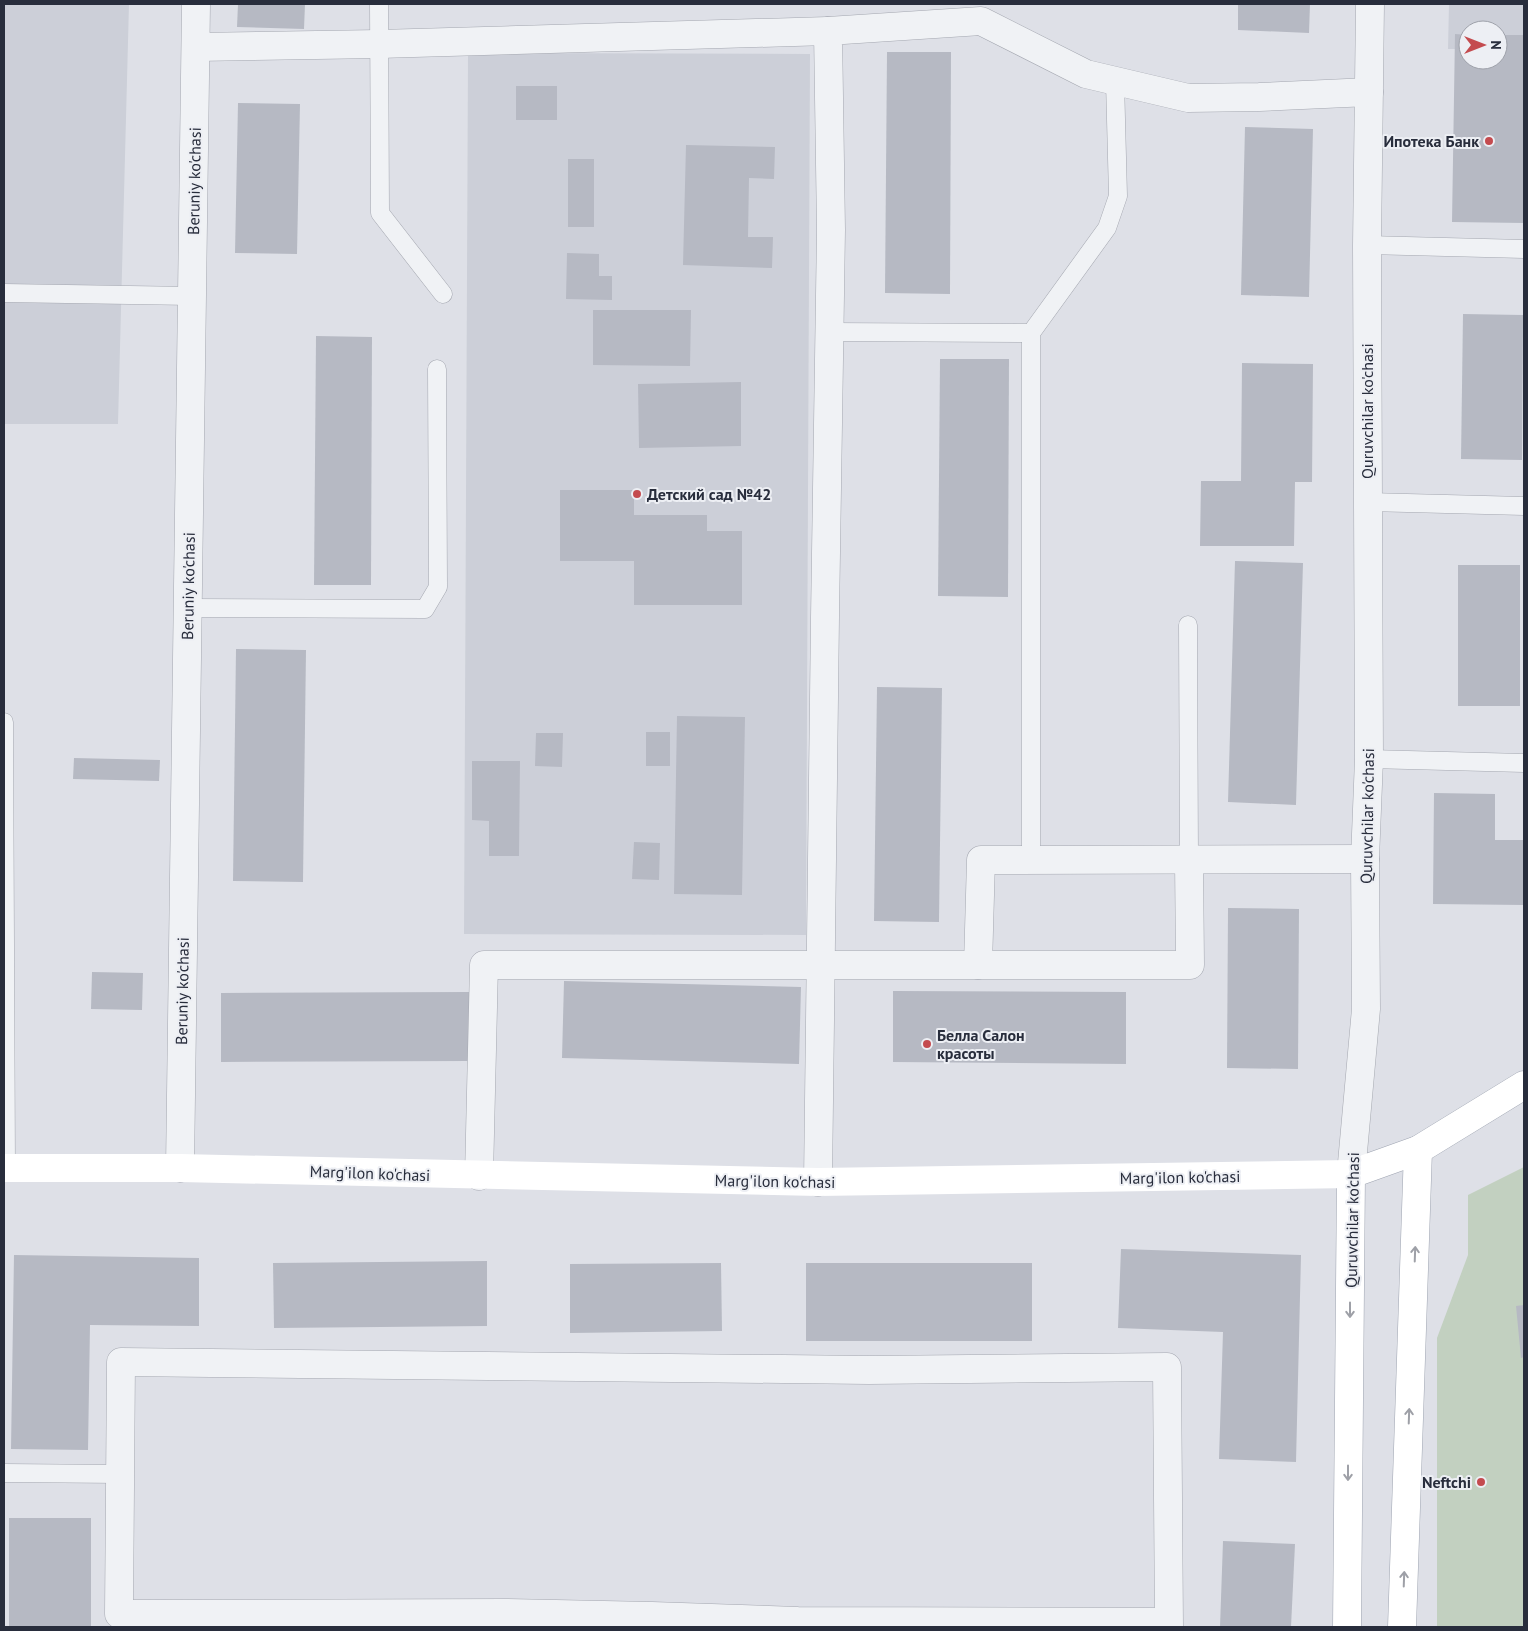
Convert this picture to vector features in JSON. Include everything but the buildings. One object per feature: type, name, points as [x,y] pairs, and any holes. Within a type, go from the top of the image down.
[{"type":"street","name":"Beruniy ko'chasi","points":[[180,1168],[196,4]]},
{"type":"street","name":"Quruvchilar ko'chasi","points":[[1347,1627],[1351,1174],[1366,1009],[1365,859],[1369,760],[1367,245],[1370,4]]},
{"type":"street","points":[[196,47],[379,44],[828,31],[968,13],[1086,74],[1188,98],[1369,92]]},
{"type":"street","points":[[818,1182],[831,230],[828,31]]},
{"type":"street","points":[[978,965],[981,860],[1365,859]]},
{"type":"street","points":[[479,1176],[484,966],[1190,965],[1189,860]]},
{"type":"street","name":"Marg'ilon ko'chasi","points":[[5,1168],[180,1168],[818,1182],[1351,1174],[1418,1150],[1524,1085]]},
{"type":"street","points":[[1402,1627],[1418,1150]]},
{"type":"street","points":[[121,1362],[869,1370],[1166,1367],[1169,1625],[652,1621],[506,1613],[119,1621],[121,1474],[121,1362]]},
{"type":"lane","points":[[379,4],[380,213],[443,294]]},
{"type":"lane","points":[[1030,860],[1030,333],[1107,228],[1118,196],[1115,81]]},
{"type":"lane","points":[[1367,245],[1524,249]]},
{"type":"lane","points":[[4,293],[192,296]]},
{"type":"lane","points":[[829,332],[1030,333]]},
{"type":"lane","points":[[188,608],[425,609],[438,587],[437,369]]},
{"type":"lane","points":[[1368,502],[1524,506]]},
{"type":"lane","points":[[1188,625],[1189,860]]},
{"type":"lane","points":[[4,722],[5,1168]]},
{"type":"lane","points":[[1369,760],[1524,764]]},
{"type":"lane","points":[[4,1473],[121,1474]]},
{"type":"shaded area","points":[[4,4],[129,4],[118,424],[4,424]]},
{"type":"shaded area","points":[[1449,4],[1524,4],[1524,49],[1508,49],[1508,20],[1458,20],[1458,49],[1448,49]]},
{"type":"shaded area","name":"Детский сад №42","points":[[468,53],[810,54],[806,935],[464,934]]},
{"type":"green space","name":"Neftchi","points":[[1524,1167],[1524,1627],[1437,1627],[1437,1338],[1468,1255],[1468,1195]]},
{"type":"place","name":"Ипотека Банк","points":[[1489,141]]},
{"type":"place","name":"Детский сад №42","points":[[637,494]]},
{"type":"place","name":"Белла Салон красоты","points":[[927,1044]]},
{"type":"place","name":"Neftchi","points":[[1481,1482]]}]
